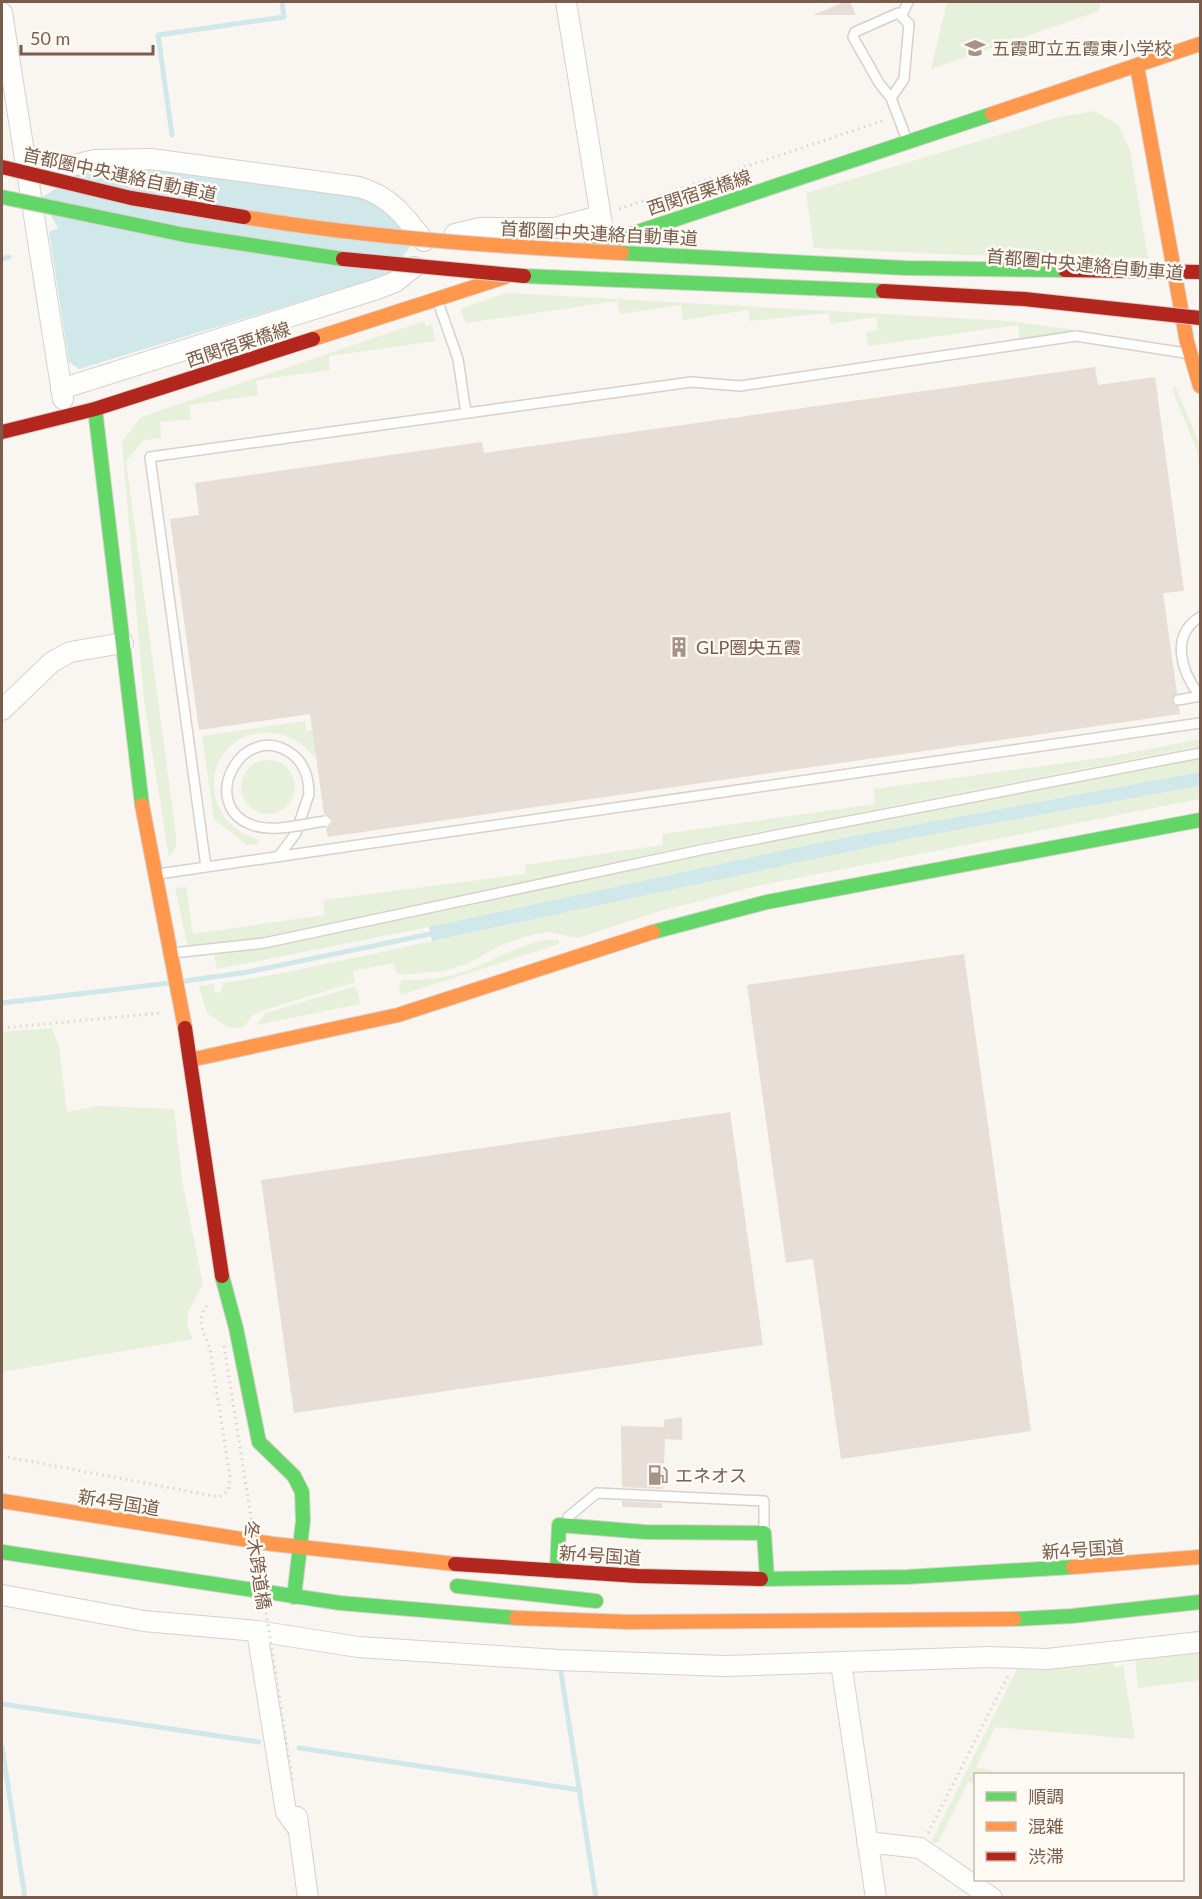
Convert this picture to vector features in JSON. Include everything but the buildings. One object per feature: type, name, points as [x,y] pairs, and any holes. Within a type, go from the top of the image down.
[{"type":"main road","name":"西関宿栗橋線","points":[[2,432],[95,409],[437,299],[1200,44]]},
{"type":"main road","points":[[1137,66],[1190,353],[1200,386]]},
{"type":"main road","name":"首都圏中央連絡自動車道","points":[[2,167],[131,198],[296,226],[494,246],[905,268],[1119,285]]},
{"type":"main road","points":[[2,197],[124,225],[291,254],[491,273],[948,295],[1200,318]]},
{"type":"main road","points":[[905,268],[1200,272]]},
{"type":"main road","name":"首都圏中央連絡自動車道","points":[[1166,290],[1189,292]]},
{"type":"main road","points":[[95,409],[134,754],[182,1010],[218,1261],[239,1338],[255,1429],[265,1451],[288,1470],[301,1489],[303,1501],[294,1597]]},
{"type":"main road","points":[[190,1060],[398,1015],[686,921],[756,905],[1200,820]]},
{"type":"main road","name":"新4号国道","points":[[2,1501],[299,1547],[478,1566],[644,1576],[766,1578],[1040,1570],[1200,1556]]},
{"type":"main road","points":[[557,1571],[559,1525],[645,1532],[764,1533],[766,1578]]},
{"type":"main road","points":[[299,1547],[313,1560]]},
{"type":"main road","points":[[2,1552],[294,1597],[518,1618],[768,1623],[977,1621],[1072,1616],[1200,1602]]},
{"type":"main road","points":[[447,1585],[606,1602]]},
{"type":"main road","points":[[663,1608],[768,1623]]},
{"type":"street","points":[[566,2],[605,243]]},
{"type":"street","points":[[2,13],[26,177],[66,417]]},
{"type":"street","points":[[26,177],[95,160],[150,159],[359,187],[376,192],[392,202],[429,248]]},
{"type":"street","points":[[2,212],[32,208]]},
{"type":"street","points":[[61,389],[377,289],[408,273],[429,248],[467,229],[555,228],[600,216]]},
{"type":"street","points":[[2,710],[52,662],[70,652],[123,643]]},
{"type":"street","points":[[2,1595],[144,1621],[257,1632],[358,1647],[558,1660],[726,1666],[1047,1659],[1200,1642]]},
{"type":"street","points":[[257,1632],[286,1812],[299,1830]]},
{"type":"street","points":[[841,1663],[876,1898]]},
{"type":"street","points":[[293,1784],[308,1898]]},
{"type":"street","points":[[867,1842],[920,1848],[992,1898]]},
{"type":"lane","points":[[902,15],[908,2]]},
{"type":"lane","points":[[891,98],[904,79],[909,24],[902,15],[893,14],[855,32],[853,37],[879,83],[891,98],[908,142]]},
{"type":"lane","points":[[437,299],[458,359],[466,413]]},
{"type":"lane","points":[[206,867],[150,457],[691,382],[740,386],[1076,336],[1190,353]]},
{"type":"lane","points":[[1178,700],[1200,696],[1183,669],[1181,649],[1186,633],[1200,617]]},
{"type":"lane","points":[[155,875],[1200,723]]},
{"type":"lane","points":[[278,856],[296,832],[309,794],[308,777],[299,760],[282,749],[261,746],[250,751],[233,765],[227,777],[226,792],[231,806],[242,819],[253,825],[273,828],[325,821]]},
{"type":"lane","points":[[171,954],[264,943],[705,849],[1200,753]]},
{"type":"lane","points":[[559,1525],[597,1493],[764,1501],[764,1533]]},
{"type":"path","points":[[600,216],[898,116]]},
{"type":"path","points":[[2,1028],[182,1010]]},
{"type":"path","points":[[2,1456],[219,1497],[228,1491],[230,1477],[218,1396],[210,1349],[202,1330],[200,1316],[212,1301]]},
{"type":"path","name":"冬木跨道橋","points":[[224,1346],[293,1784]]},
{"type":"path","points":[[920,1848],[1018,1658]]},
{"type":"green space","points":[[947,2],[1101,2],[1099,11],[931,69]]},
{"type":"green space","points":[[1094,111],[1118,125],[1130,150],[1148,258],[964,255],[814,248],[806,193],[1059,117]]},
{"type":"green space","points":[[506,293],[1009,321],[1076,330],[1020,341],[1018,325],[868,346],[866,332],[878,330],[876,317],[831,324],[828,313],[750,321],[748,310],[683,320],[681,305],[620,314],[617,301],[466,323],[460,309]]},
{"type":"green space","points":[[424,321],[426,327],[432,325],[436,341],[329,356],[330,370],[264,379],[256,381],[258,395],[189,405],[191,419],[160,422],[161,438],[144,440],[126,461],[176,835],[176,847],[169,857],[144,701],[122,442],[141,417]]},
{"type":"green space","points":[[1175,386],[1200,445],[1200,475],[1198,453],[1172,389]]},
{"type":"green space","points":[[305,721],[306,731],[313,730],[316,755],[312,755],[295,740],[273,733],[250,735],[233,744],[221,758],[215,776],[215,795],[222,813],[237,829],[259,840],[259,844],[247,845],[214,819],[202,736]]},
{"type":"green space","points":[[1200,739],[1200,746],[717,840],[262,938],[188,947],[175,888],[186,887],[193,934],[325,915],[323,900],[526,874],[525,865],[663,845],[662,834],[875,804],[874,789],[1108,757]]},
{"type":"green space","points":[[1200,758],[1200,772],[827,841],[429,927],[217,969],[214,955],[265,948],[724,850]]},
{"type":"green space","points":[[263,760],[273,760],[283,764],[291,772],[295,787],[291,802],[283,810],[273,814],[263,814],[253,810],[245,802],[241,792],[241,782],[245,772],[253,764]]},
{"type":"green space","points":[[1200,786],[1200,799],[757,886],[660,911],[578,938],[548,932],[531,935],[503,944],[467,964],[443,971],[400,975],[396,972],[394,963],[353,971],[355,982],[261,1011],[253,1015],[244,1027],[229,1028],[207,1013],[199,986],[214,984],[215,993],[221,992],[223,983],[288,972],[913,838]]},
{"type":"green space","points":[[546,940],[559,940],[559,944],[401,995],[399,985],[403,980],[433,979],[456,974],[523,946]]},
{"type":"green space","points":[[353,987],[357,989],[360,1004],[256,1025],[266,1013]]},
{"type":"green space","points":[[52,1028],[59,1046],[67,1112],[98,1106],[174,1109],[182,1180],[203,1284],[188,1312],[187,1325],[193,1339],[2,1372],[2,1032]]},
{"type":"green space","points":[[1200,1650],[1200,1680],[1138,1688],[1135,1658]]},
{"type":"green space","points":[[1111,1661],[1115,1667],[1123,1666],[1135,1739],[995,1727],[976,1767],[999,1773],[974,1773],[974,1784],[968,1782],[938,1842],[930,1845],[1019,1665]]},
{"type":"water","points":[[88,168],[173,168],[366,199],[385,209],[415,241],[389,273],[368,281],[79,369],[69,362],[49,232],[58,228],[41,198]]},
{"type":"water","points":[[1200,772],[1200,786],[913,838],[432,941],[429,927],[827,841]]},
{"type":"waterway","points":[[172,135],[158,35],[284,17],[282,2]]},
{"type":"waterway","points":[[2,259],[9,257]]},
{"type":"waterway","points":[[185,981],[248,972],[435,933]]},
{"type":"waterway","points":[[2,1003],[170,983]]},
{"type":"waterway","points":[[561,1672],[596,1898]]},
{"type":"waterway","points":[[2,1704],[259,1742]]},
{"type":"waterway","points":[[2,1747],[25,1898]]},
{"type":"waterway","points":[[299,1748],[580,1790]]},
{"type":"traffic: fast","points":[[589,248],[992,114]]},
{"type":"traffic: fast","points":[[2,197],[185,235],[343,259]]},
{"type":"traffic: fast","points":[[622,253],[905,268],[1065,270]]},
{"type":"traffic: fast","points":[[524,276],[883,291]]},
{"type":"traffic: fast","points":[[95,409],[142,805]]},
{"type":"traffic: fast","points":[[653,932],[767,902],[1200,820]]},
{"type":"traffic: fast","points":[[222,1276],[236,1328],[259,1442],[294,1476],[302,1492],[303,1521],[294,1597]]},
{"type":"traffic: fast","points":[[557,1571],[559,1525],[645,1532],[764,1533],[767,1578]]},
{"type":"traffic: fast","points":[[2,1552],[340,1603],[516,1618]]},
{"type":"traffic: fast","points":[[761,1579],[906,1577],[1073,1567]]},
{"type":"traffic: fast","points":[[457,1586],[596,1601]]},
{"type":"traffic: fast","points":[[1014,1619],[1072,1616],[1200,1602]]},
{"type":"traffic: slow","points":[[992,114],[1200,44]]},
{"type":"traffic: slow","points":[[1137,66],[1187,342],[1200,386]]},
{"type":"traffic: slow","points":[[244,217],[385,236],[622,253]]},
{"type":"traffic: slow","points":[[313,339],[505,277]]},
{"type":"traffic: slow","points":[[142,805],[185,1028]]},
{"type":"traffic: slow","points":[[190,1060],[398,1015],[653,932]]},
{"type":"traffic: slow","points":[[2,1501],[273,1544],[455,1564]]},
{"type":"traffic: slow","points":[[1073,1567],[1200,1557]]},
{"type":"traffic: slow","points":[[516,1618],[629,1622],[1014,1619]]},
{"type":"traffic: jam","points":[[2,167],[131,198],[244,217]]},
{"type":"traffic: jam","points":[[343,259],[524,276]]},
{"type":"traffic: jam","points":[[1065,270],[1200,272]]},
{"type":"traffic: jam","points":[[883,291],[1024,299],[1200,318]]},
{"type":"traffic: jam","points":[[2,432],[95,409],[313,339]]},
{"type":"traffic: jam","points":[[185,1028],[222,1276]]},
{"type":"traffic: jam","points":[[455,1564],[638,1576],[761,1579]]},
{"type":"place","name":"五霞町立五霞東小学校","points":[[975,48]]},
{"type":"place","name":"GLP圏央五霞","points":[[679,647]]},
{"type":"place","name":"エネオス","points":[[658,1475]]}]
